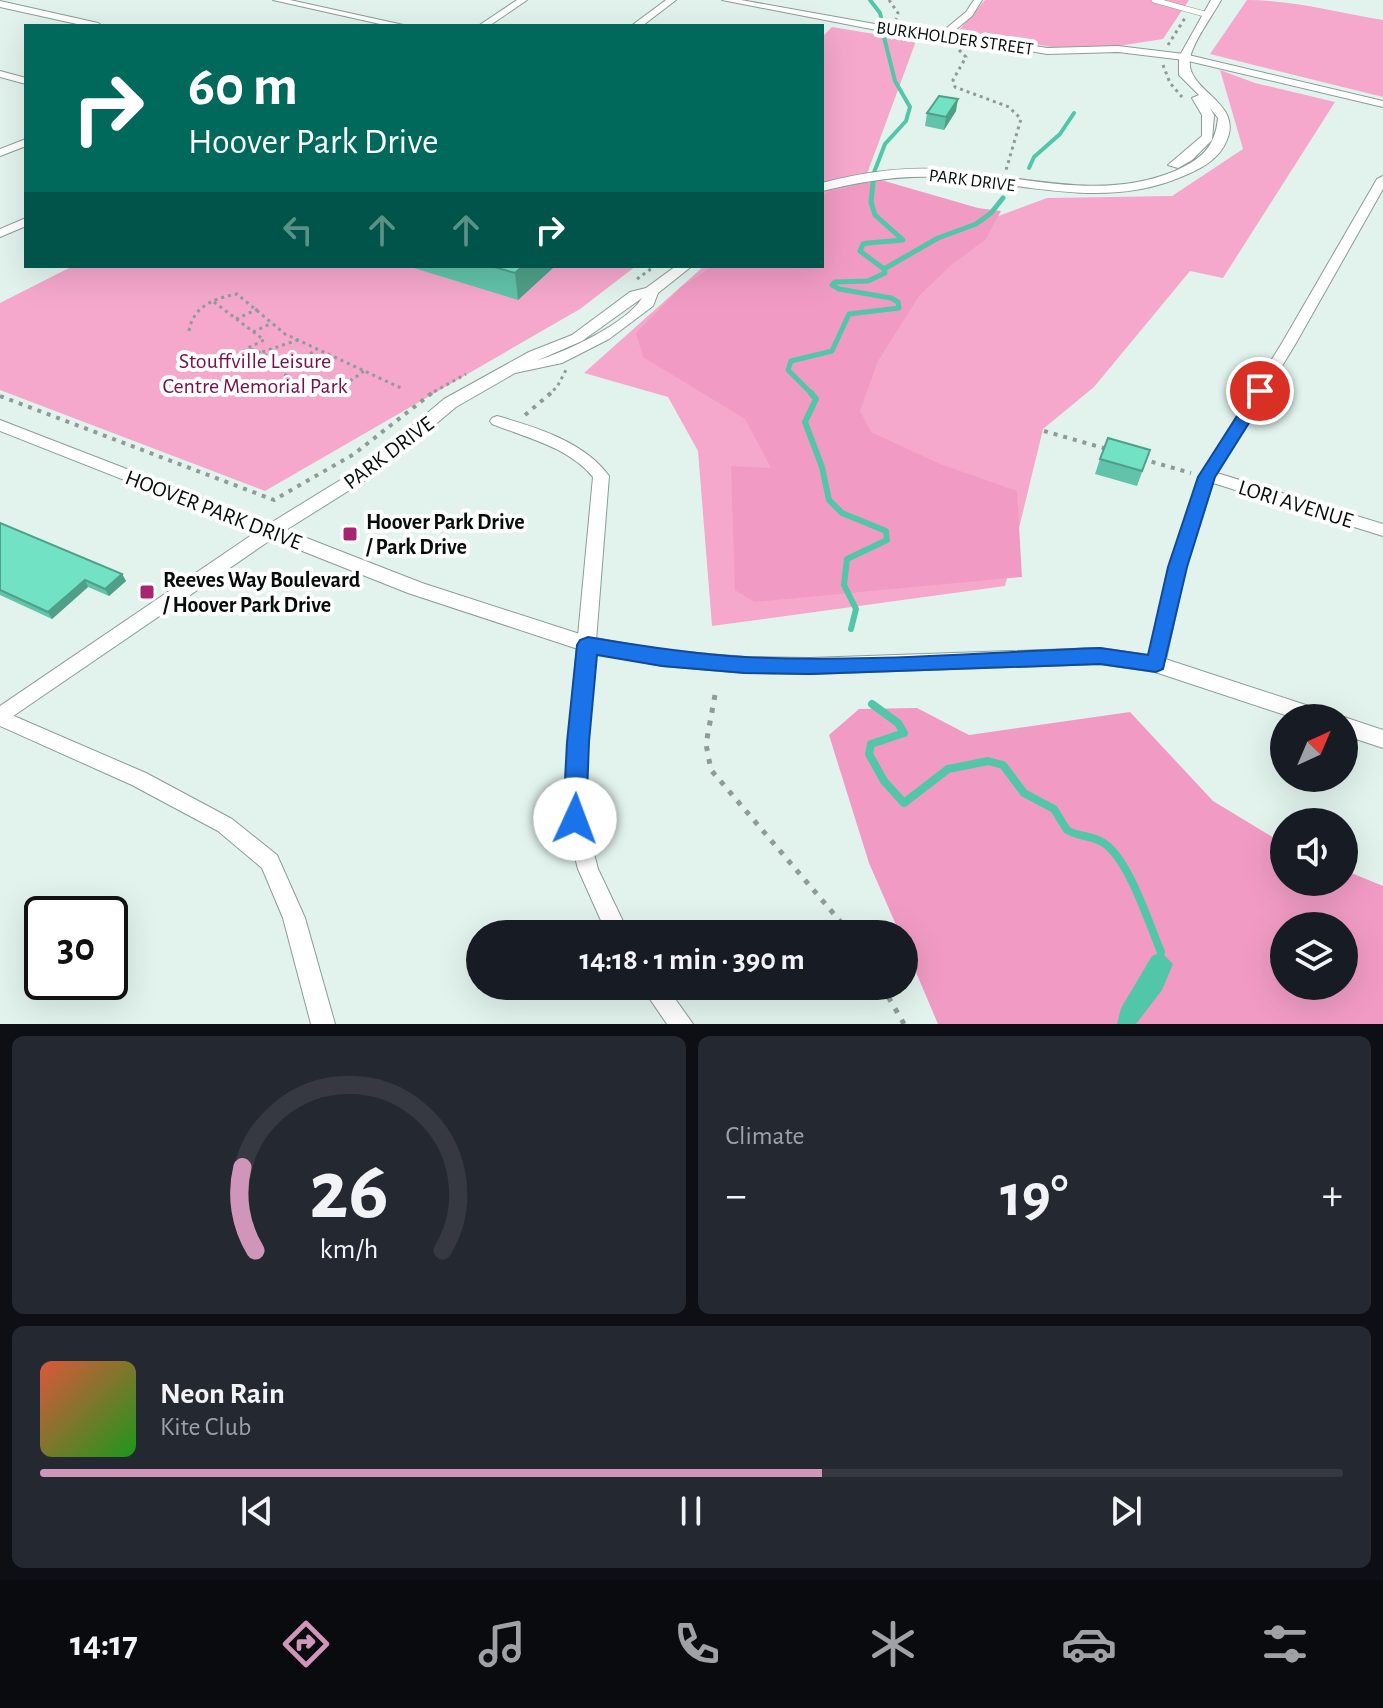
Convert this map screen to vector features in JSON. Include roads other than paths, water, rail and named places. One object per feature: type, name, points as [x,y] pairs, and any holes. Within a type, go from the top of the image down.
[{"type":"street","points":[[277,0],[393,24]]},
{"type":"street","points":[[486,24],[523,0]]},
{"type":"street","points":[[639,24],[672,0]]},
{"type":"street","name":"BURKHOLDER STREET","points":[[726,0],[815,22],[945,34],[1047,51],[1118,49],[1184,57]]},
{"type":"street","points":[[945,34],[969,14],[978,0]]},
{"type":"street","points":[[1216,0],[1184,57],[1383,104]]},
{"type":"street","points":[[0,4],[89,24]]},
{"type":"street","name":"PARK DRIVE","points":[[824,186],[844,181],[937,173],[1075,189],[1126,189],[1173,178],[1210,158],[1222,140],[1224,118],[1185,75],[1184,57]]},
{"type":"street","points":[[0,74],[24,80]]},
{"type":"street","points":[[0,153],[24,143]]},
{"type":"street","points":[[1156,664],[1178,567],[1207,477],[1383,179]]},
{"type":"street","points":[[0,233],[24,223]]},
{"type":"street","name":"PARK DRIVE","points":[[0,718],[271,531],[374,467],[450,403],[535,355],[577,338],[635,295],[651,291],[682,268]]},
{"type":"street","name":"PARK DRIVE","points":[[506,372],[557,361],[609,336],[648,303],[651,291]]},
{"type":"street","points":[[503,424],[580,456],[594,465],[601,476],[578,742],[575,819],[588,869],[612,920]]},
{"type":"street","name":"HOOVER PARK DRIVE","points":[[0,425],[415,588],[588,645],[662,658],[745,665],[810,666],[1100,656],[1156,664],[1277,704]]},
{"type":"street","name":"LORI AVENUE","points":[[1207,477],[1383,530]]},
{"type":"street","points":[[0,718],[139,779],[201,812],[225,825],[270,862],[294,918],[323,1024]]},
{"type":"street","points":[[1358,731],[1383,739]]},
{"type":"street","points":[[663,1000],[681,1024]]},
{"type":"lane","points":[[1154,0],[1208,15]]},
{"type":"waterway","points":[[870,0],[880,13],[883,26]]},
{"type":"waterway","points":[[873,175],[885,144],[906,121],[910,107],[895,81],[883,33]]},
{"type":"waterway","points":[[1029,168],[1034,157],[1060,134],[1074,113]]},
{"type":"waterway","points":[[874,173],[871,202],[875,215],[903,240],[863,244],[860,251],[884,269]]},
{"type":"waterway","points":[[884,269],[938,238],[976,224],[991,213],[1003,198]]},
{"type":"waterway","points":[[811,393],[788,370],[791,361],[832,351],[849,314],[899,308],[898,302],[891,298],[839,289],[832,285],[835,282],[868,281],[885,273],[884,269]]},
{"type":"waterway","points":[[811,393],[816,399],[805,422],[822,467],[829,500],[842,513],[886,531],[887,540],[847,559],[844,585],[856,609],[851,629]]},
{"type":"waterway","points":[[872,704],[898,723],[904,733],[871,744],[869,754],[884,781],[904,803],[948,769],[988,761],[1003,765],[1024,793],[1054,809],[1067,830],[1098,840],[1112,850],[1137,892],[1161,952]]},
{"type":"place","name":"Hoover Park Drive / Park Drive","points":[[350,534]]},
{"type":"place","name":"Reeves Way Boulevard / Hoover Park Drive","points":[[147,592]]},
{"type":"park label","name":"Stouffville Leisure Centre Memorial Park","points":[[255,372]]}]
